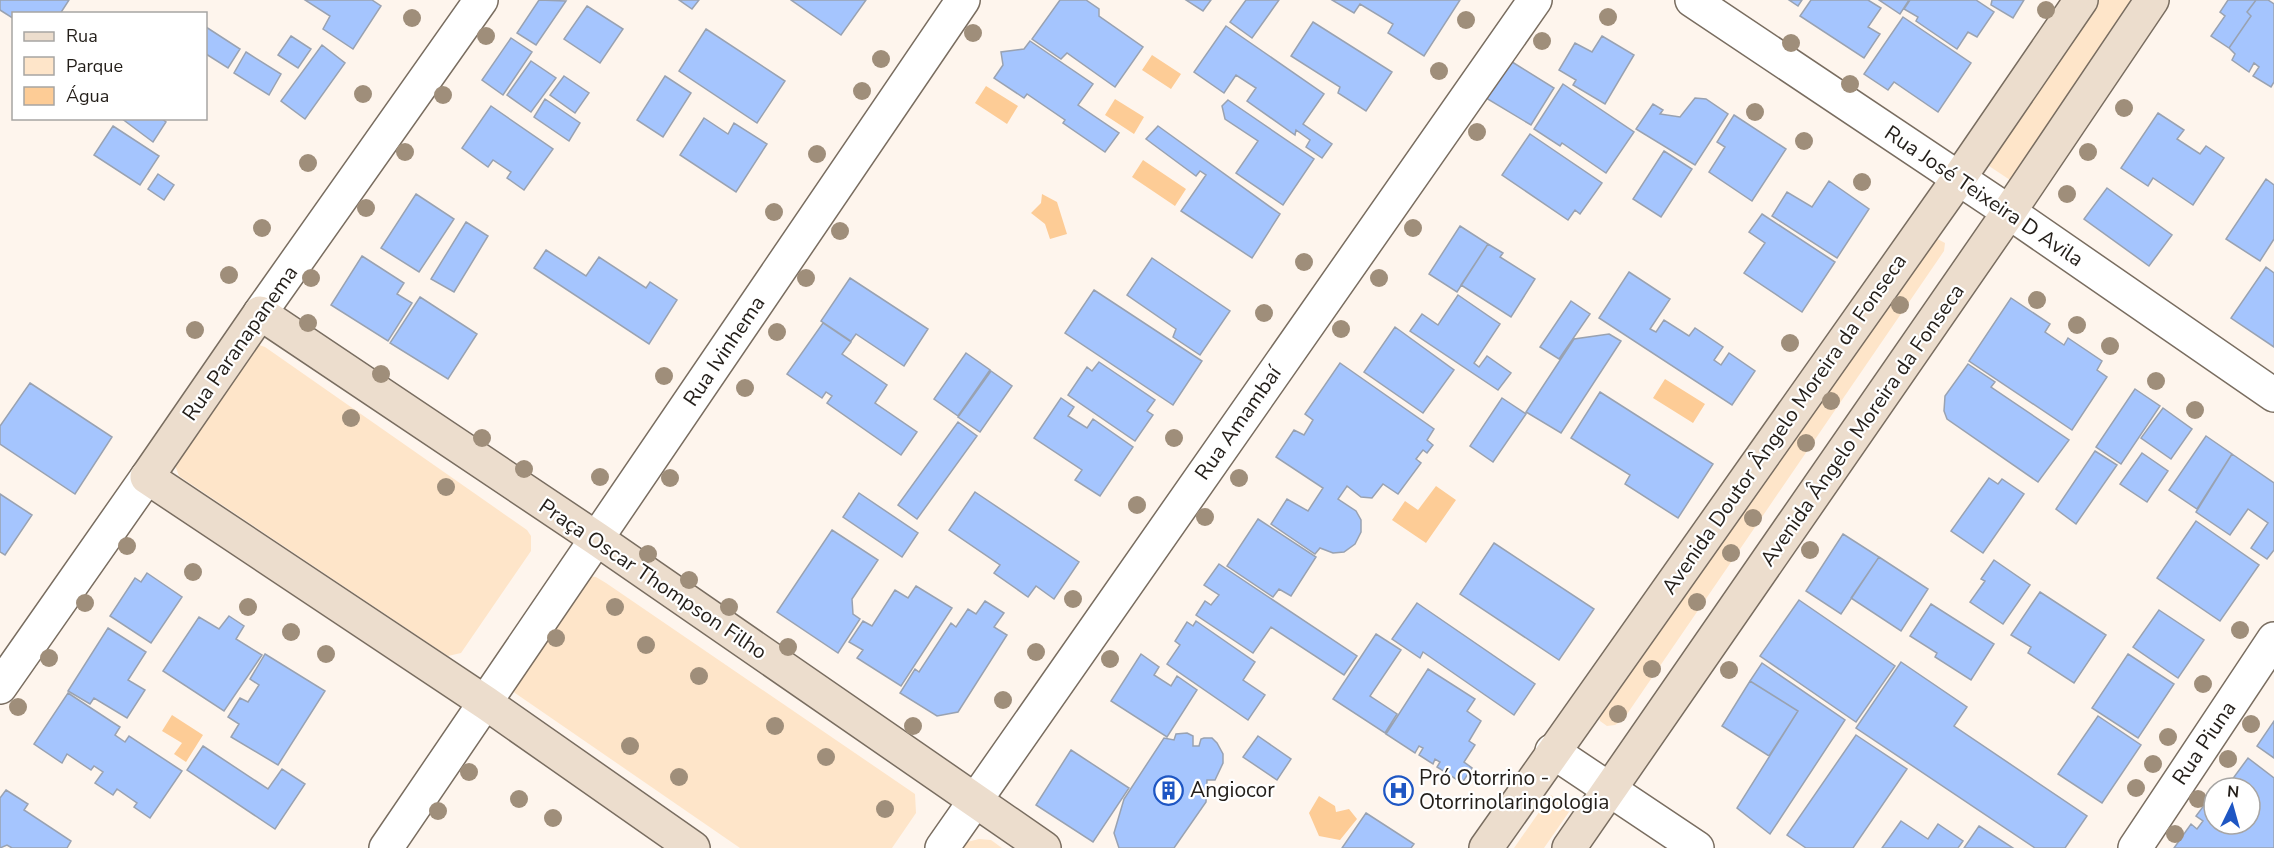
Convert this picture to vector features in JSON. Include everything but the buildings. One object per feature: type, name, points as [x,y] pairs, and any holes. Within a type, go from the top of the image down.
[{"type":"street","name":"Rua Paranapanema","points":[[0,687],[481,0]]},
{"type":"street","name":"Rua Ivinhema","points":[[386,848],[963,0]]},
{"type":"street","name":"Rua Amambaí","points":[[942,848],[1535,0]]},
{"type":"street","name":"Rua José Teixeira D Avila","points":[[1692,0],[1959,178],[2274,395]]},
{"type":"street","name":"Avenida Doutor Ângelo Moreira da Fonseca","points":[[1486,848],[1552,751],[1959,178],[2080,0]]},
{"type":"street","name":"Avenida Ângelo Moreira da Fonseca","points":[[1569,848],[2009,212],[2152,0]]},
{"type":"street","name":"Praça Oscar Thompson Filho","points":[[260,314],[597,539],[1044,848]]},
{"type":"street","points":[[147,477],[486,703],[693,848]]},
{"type":"street","name":"Rua Piuna","points":[[2135,848],[2274,639]]},
{"type":"street","points":[[1552,751],[1697,848]]},
{"type":"green space","points":[[2092,0],[2131,0],[2010,180],[1983,162]]},
{"type":"green space","points":[[1930,235],[1945,243],[1944,251],[1623,720],[1615,725],[1607,726],[1600,721],[1599,713]]},
{"type":"green space","points":[[256,344],[265,347],[527,530],[531,536],[531,551],[461,653],[448,656],[179,476],[172,457]]},
{"type":"green space","points":[[586,576],[596,577],[606,583],[915,794],[916,813],[892,848],[740,848],[515,693],[508,685]]},
{"type":"green space","points":[[1551,795],[1571,809],[1544,848],[1514,848]]},
{"type":"green space","points":[[979,839],[991,840],[1002,848],[961,848],[967,842]]},
{"type":"water","points":[[1152,55],[1181,74],[1171,89],[1142,70]]},
{"type":"water","points":[[986,86],[1018,106],[1007,124],[975,103]]},
{"type":"water","points":[[1115,99],[1144,117],[1134,134],[1105,115]]},
{"type":"water","points":[[1143,160],[1186,189],[1175,206],[1132,177]]},
{"type":"water","points":[[1042,194],[1057,202],[1067,234],[1050,239],[1045,224],[1031,213],[1041,203]]},
{"type":"water","points":[[1665,379],[1705,404],[1693,423],[1653,398]]},
{"type":"water","points":[[1436,486],[1456,500],[1426,543],[1392,520],[1405,501],[1418,510]]},
{"type":"water","points":[[172,715],[203,735],[186,762],[174,754],[182,743],[162,731]]},
{"type":"water","points":[[1319,796],[1335,806],[1336,812],[1349,809],[1357,819],[1340,840],[1319,836],[1309,813]]},
{"type":"place","name":"Angiocor","points":[[1169,790]]},
{"type":"place","name":"Pró Otorrino - Otorrinolaringologia","points":[[1398,790]]}]
